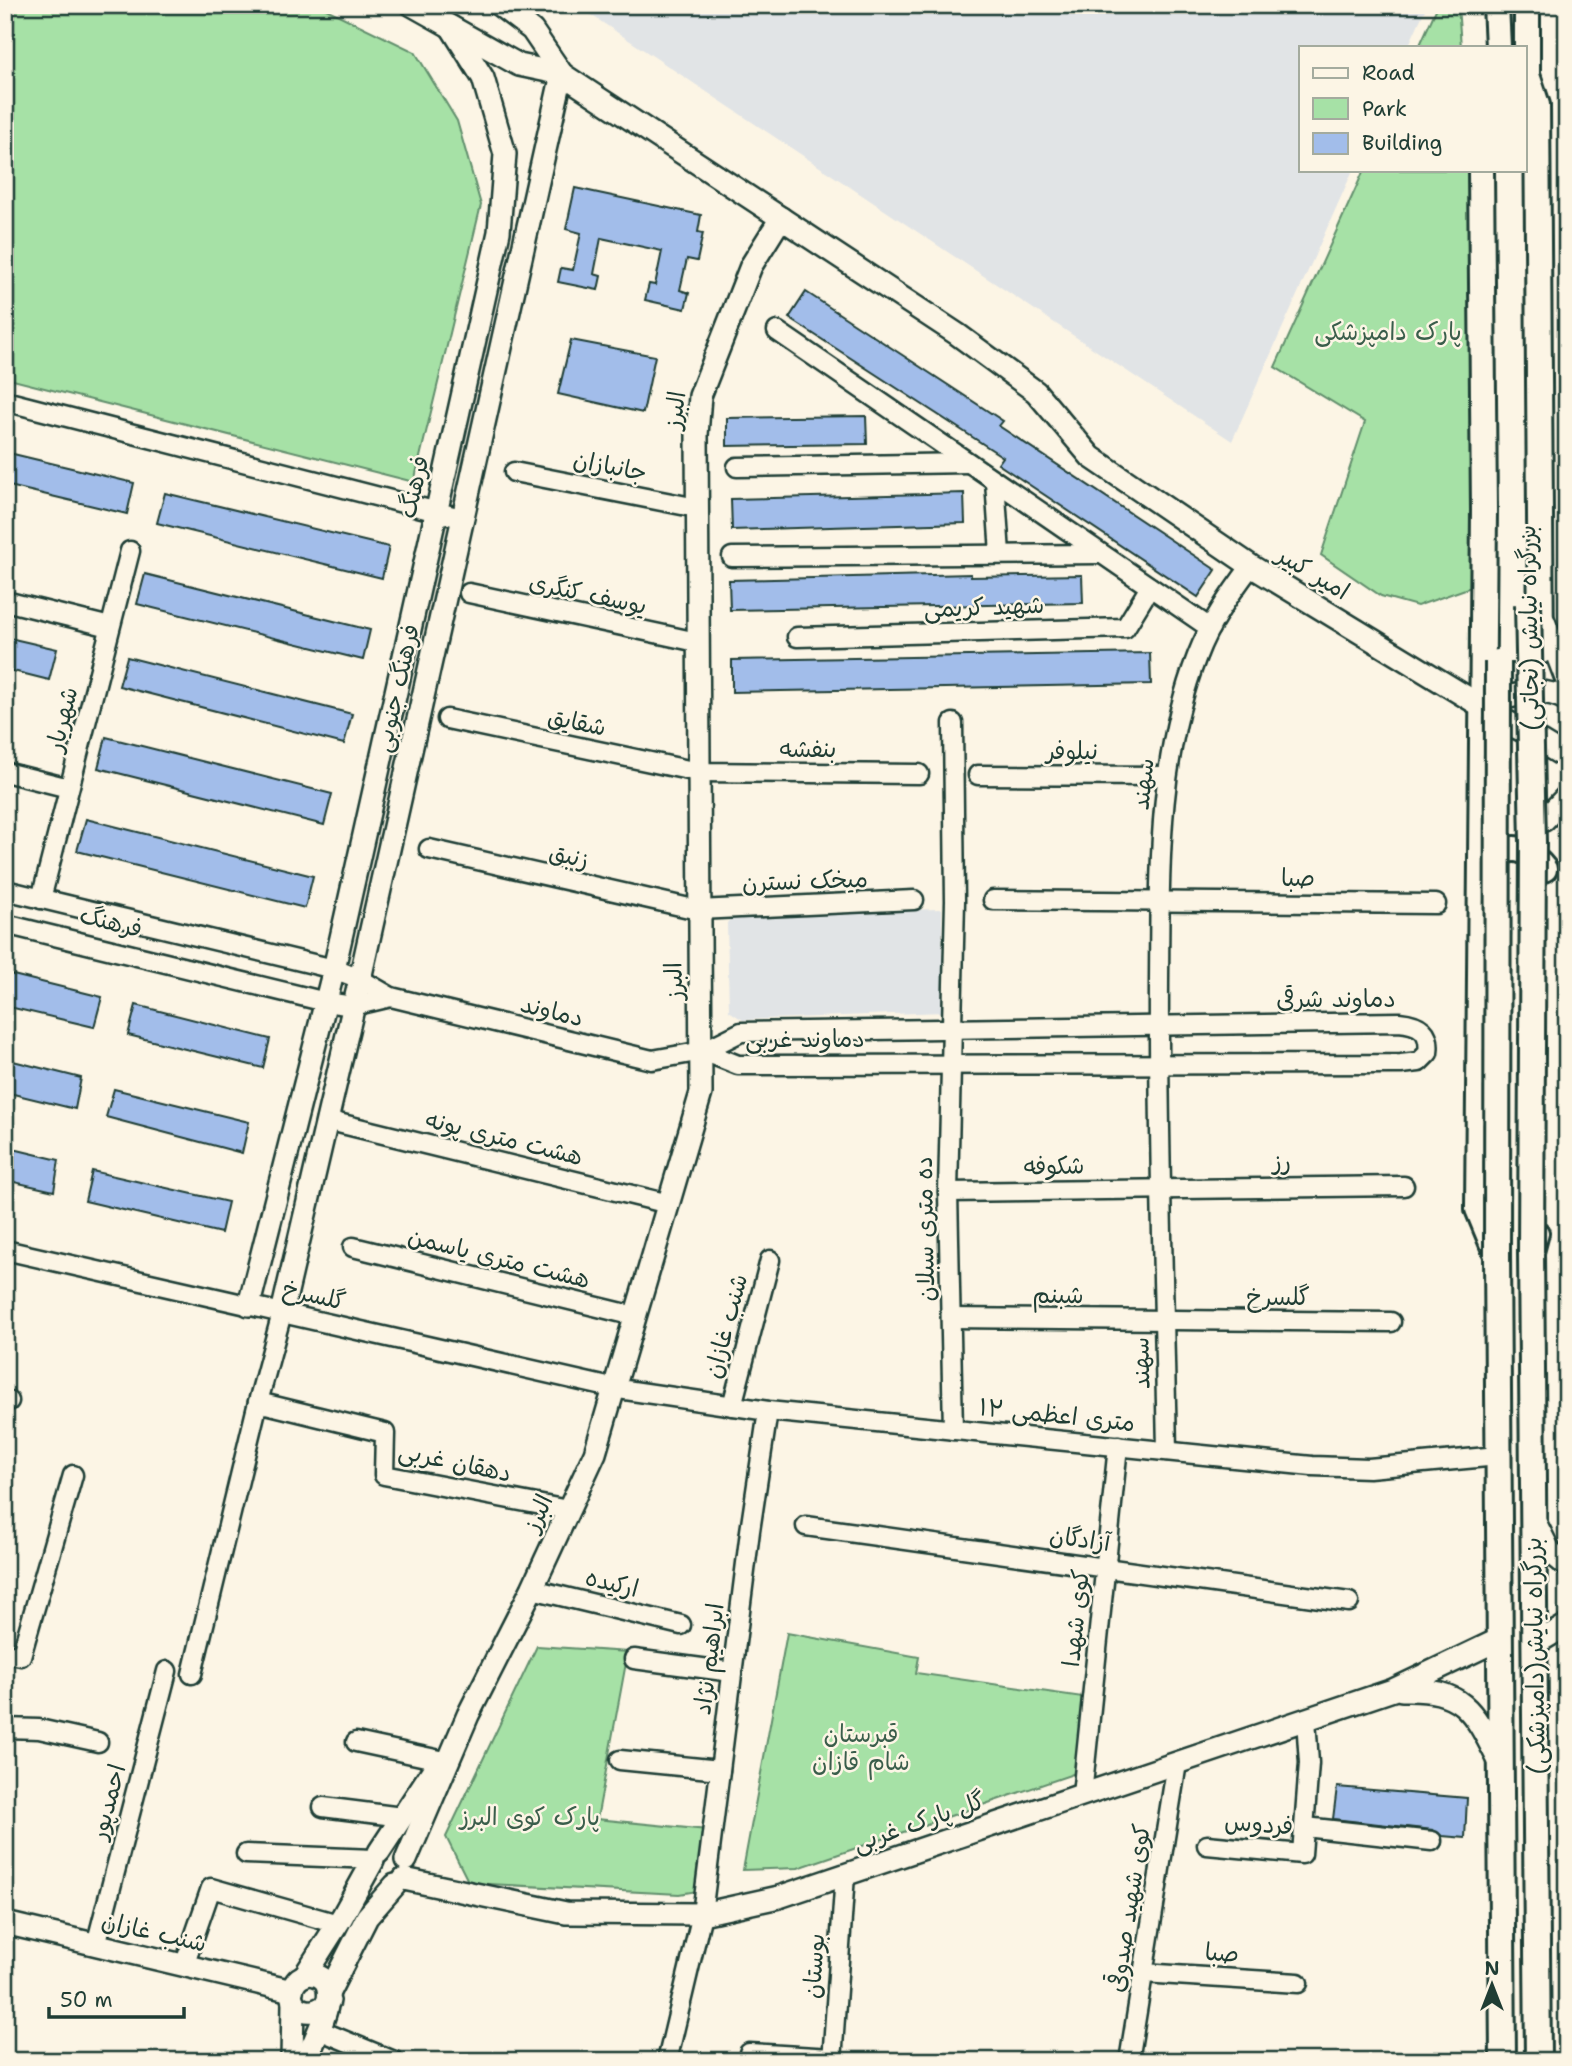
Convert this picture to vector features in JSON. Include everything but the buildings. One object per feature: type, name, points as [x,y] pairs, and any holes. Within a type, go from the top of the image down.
[{"type":"highway","points":[[1496,5],[1498,46]]},
{"type":"highway","name":"بزرگراه نیایش (نجاتی)","points":[[1527,5],[1528,604],[1533,842],[1531,1252]]},
{"type":"highway","points":[[1527,75],[1537,105],[1544,820],[1543,1206],[1531,1252]]},
{"type":"highway","points":[[1481,172],[1483,707],[1478,1209],[1497,1255]]},
{"type":"highway","name":"بزرگراه نیایش (نجاتی)","points":[[1497,1255],[1499,172]]},
{"type":"highway","points":[[1482,877],[1493,860],[1514,848],[1524,850],[1544,869]]},
{"type":"highway","name":"بزرگراه نیایش(دامپزشکی)","points":[[1531,1252],[1538,2061]]},
{"type":"highway","name":"بزرگراه نیایش(دامپزشکی)","points":[[1497,1255],[1503,2061]]},
{"type":"main road","points":[[412,5],[519,65],[562,74]]},
{"type":"main road","points":[[499,5],[532,30],[562,74]]},
{"type":"main road","name":"فرهنگ","points":[[249,1305],[334,969],[499,232],[505,154],[483,78],[450,26]]},
{"type":"main road","name":"امیر کبیر","points":[[562,74],[957,334],[1036,392],[1091,457],[1251,566],[1567,758]]},
{"type":"main road","name":"فرهنگ جنوبی","points":[[282,1313],[360,979],[562,74]]},
{"type":"main road","name":"البرز","points":[[305,2061],[329,1996],[367,1917],[403,1873],[468,1715],[532,1589],[594,1453],[701,1093],[703,1051],[698,910],[697,642],[700,396],[751,266],[781,218]]},
{"type":"main road","points":[[1541,611],[1567,681]]},
{"type":"main road","points":[[1483,707],[1519,694],[1541,692],[1567,700]]},
{"type":"main road","points":[[1544,820],[1567,796]]},
{"type":"main road","points":[[1533,1520],[1550,1552],[1567,1566]]},
{"type":"main road","points":[[1535,1644],[1567,1625]]},
{"type":"main road","points":[[1393,1690],[1500,1639]]},
{"type":"main road","points":[[1393,1690],[1431,1689],[1458,1700],[1479,1722],[1500,1763]]},
{"type":"main road","name":"گل پارک غربی","points":[[403,1873],[448,1891],[566,1913],[702,1914],[779,1897],[1393,1690]]},
{"type":"main road","name":"البرز","points":[[297,1989],[338,1924],[375,1857],[468,1715]]},
{"type":"main road","points":[[389,1849],[399,1852],[403,1873],[385,1885],[376,1880],[372,1871],[375,1857],[389,1849]]},
{"type":"main road","name":"شنب غازان","points":[[5,1923],[184,1966],[297,1989]]},
{"type":"main road","points":[[292,2061],[297,1989],[316,1975],[325,1980],[329,1996],[322,2009],[311,2013],[301,2010],[297,1989]]},
{"type":"street","points":[[777,331],[1210,628]]},
{"type":"street","points":[[5,401],[461,518]]},
{"type":"street","points":[[737,467],[969,463]]},
{"type":"street","name":"جانبازان","points":[[514,472],[697,509]]},
{"type":"street","points":[[995,481],[1000,554]]},
{"type":"street","name":"شهریار","points":[[41,898],[130,551]]},
{"type":"street","points":[[732,556],[1101,554]]},
{"type":"street","name":"سهند","points":[[1167,1451],[1158,1064],[1159,901],[1166,776],[1180,712],[1197,657],[1210,628],[1251,566]]},
{"type":"street","name":"شهید کریمی","points":[[797,637],[1125,628],[1150,587]]},
{"type":"street","name":"یوسف کنگری","points":[[469,593],[697,642]]},
{"type":"street","points":[[5,601],[110,627]]},
{"type":"street","name":"شقایق","points":[[447,719],[698,772]]},
{"type":"street","name":"ده متری سبلان","points":[[953,723],[952,1027],[948,1192],[953,1430]]},
{"type":"street","points":[[5,772],[69,788]]},
{"type":"street","name":"بنفشه","points":[[698,772],[919,774]]},
{"type":"street","name":"نیلوفر","points":[[978,775],[1166,776]]},
{"type":"street","name":"زنبق","points":[[429,849],[698,910]]},
{"type":"street","name":"فرهنگ","points":[[5,890],[334,969],[360,979],[391,997]]},
{"type":"street","name":"میخک نسترن","points":[[698,910],[914,900]]},
{"type":"street","points":[[993,900],[1159,901]]},
{"type":"street","name":"صبا","points":[[1159,901],[1436,904]]},
{"type":"street","name":"فرهنگ","points":[[5,924],[326,1002],[353,1006],[391,997]]},
{"type":"street","name":"دماوند","points":[[391,997],[652,1060],[703,1051]]},
{"type":"street","name":"دماوند شرقی","points":[[1158,1026],[1399,1022],[1414,1023],[1425,1030],[1429,1042],[1428,1053],[1419,1062],[1401,1064],[1158,1064]]},
{"type":"street","name":"دماوند غربی","points":[[703,1051],[741,1032],[1158,1026]]},
{"type":"street","name":"دماوند غربی","points":[[703,1051],[738,1065],[1158,1064]]},
{"type":"street","name":"هشت متری پونه","points":[[326,1120],[669,1204]]},
{"type":"street","name":"رز","points":[[1161,1188],[1404,1186]]},
{"type":"street","name":"شکوفه","points":[[948,1192],[1161,1188]]},
{"type":"street","name":"هشت متری یاسمن","points":[[353,1247],[635,1316]]},
{"type":"street","name":"گلسرخ","points":[[5,1250],[612,1388]]},
{"type":"street","name":"شنب غازان","points":[[732,1406],[770,1260]]},
{"type":"street","points":[[192,1674],[282,1313]]},
{"type":"street","name":"شبنم","points":[[951,1318],[1165,1321]]},
{"type":"street","name":"گلسرخ","points":[[1165,1321],[1391,1322]]},
{"type":"street","name":"۱۲ متری اعظمی","points":[[612,1388],[768,1411],[1167,1451],[1369,1468],[1498,1455]]},
{"type":"street","name":"دهقان غربی","points":[[258,1402],[385,1433],[384,1475],[568,1510]]},
{"type":"street","name":"ابراهیم نژاد","points":[[667,2061],[702,1914],[768,1411]]},
{"type":"street","name":"کوی شهدا","points":[[1082,1795],[1118,1446]]},
{"type":"street","points":[[5,1653],[21,1656],[73,1475]]},
{"type":"street","name":"آزادگان","points":[[806,1526],[1349,1602]]},
{"type":"street","name":"ارکیده","points":[[532,1589],[681,1625]]},
{"type":"street","points":[[634,1659],[732,1672]]},
{"type":"street","name":"احمدپور","points":[[96,1945],[167,1671]]},
{"type":"street","name":"فردوس","points":[[1207,1845],[1303,1854],[1309,1763],[1306,1719]]},
{"type":"street","points":[[5,1728],[39,1729],[98,1742]]},
{"type":"street","points":[[356,1742],[440,1760]]},
{"type":"street","points":[[620,1760],[720,1770]]},
{"type":"street","name":"کوی شهید صدوقی","points":[[1129,2061],[1177,1763]]},
{"type":"street","points":[[323,1807],[402,1817]]},
{"type":"street","points":[[1305,1827],[1432,1841]]},
{"type":"street","points":[[246,1854],[375,1857]]},
{"type":"street","name":"بوستان","points":[[832,2059],[845,1875]]},
{"type":"street","points":[[184,1966],[211,1888],[338,1924]]},
{"type":"street","name":"صبا","points":[[1143,1973],[1298,1983]]},
{"type":"street","points":[[318,2030],[394,2061]]},
{"type":"street","points":[[749,2053],[832,2059]]},
{"type":"shaded area","points":[[576,5],[1427,5],[1408,46],[1299,46],[1299,172],[1352,172],[1232,441]]},
{"type":"shaded area","points":[[942,909],[943,1012],[743,1020],[729,1011],[727,923],[735,913]]},
{"type":"green space","points":[[5,5],[318,5],[415,52],[457,121],[481,205],[414,482],[5,378]]},
{"type":"green space","points":[[1438,5],[1458,5],[1461,46],[1419,46]]},
{"type":"green space","name":"پارک دامپزشکی","points":[[1363,172],[1468,172],[1476,318],[1471,587],[1417,606],[1381,596],[1321,555],[1365,422],[1275,367]]},
{"type":"green space","name":"قبرستان شام قازان","points":[[787,1633],[919,1657],[916,1673],[1083,1697],[1076,1773],[798,1868],[743,1870]]},
{"type":"green space","name":"پارک کوی البرز","points":[[537,1646],[628,1652],[597,1819],[707,1830],[704,1890],[679,1894],[469,1883],[446,1837]]}]
